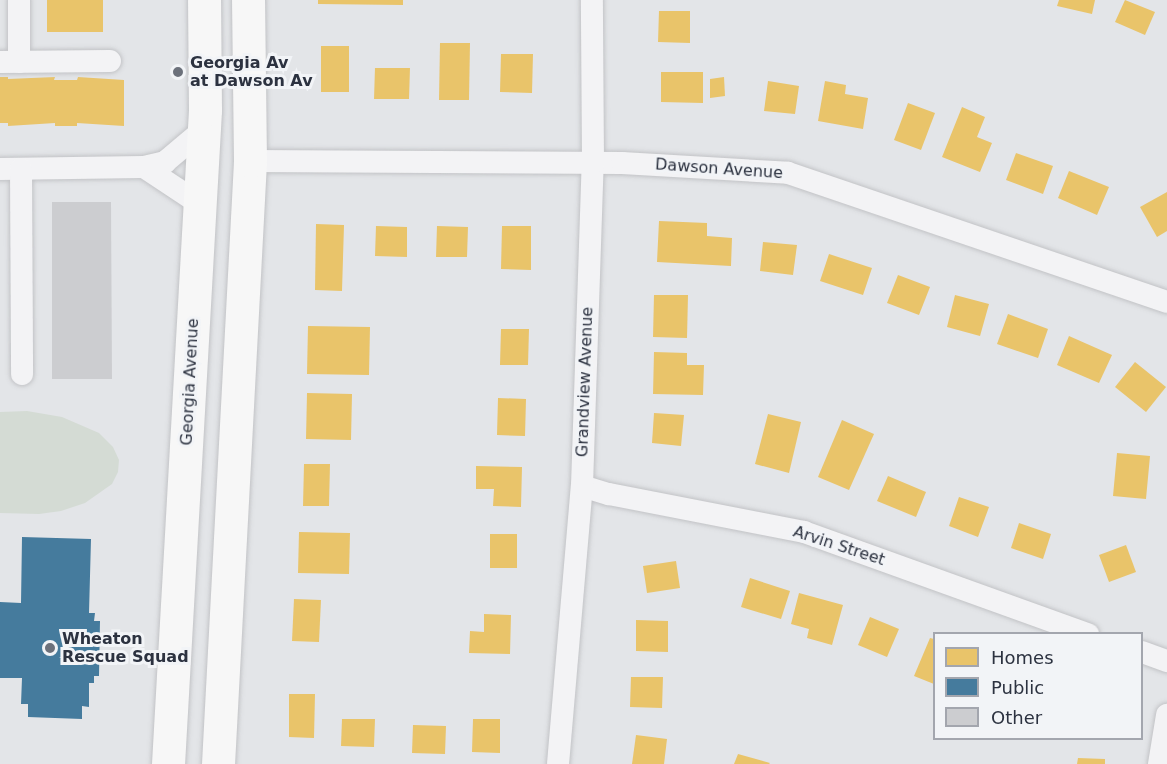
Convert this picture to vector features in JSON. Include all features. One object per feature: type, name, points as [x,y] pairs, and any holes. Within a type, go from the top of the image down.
[{"type":"main road","name":"Georgia Avenue","points":[[168,764],[204,129],[204,0]]},
{"type":"main road","points":[[218,764],[250,161],[248,0]]},
{"type":"main road","points":[[205,94],[250,161]]},
{"type":"main road","points":[[200,204],[222,179],[250,161]]},
{"type":"street","points":[[19,0],[10,62],[110,61]]},
{"type":"street","name":"Grandview Avenue","points":[[558,764],[582,486],[592,162],[592,0]]},
{"type":"street","points":[[22,374],[11,284],[10,169],[144,167],[165,162],[204,129]]},
{"type":"street","name":"Dawson Avenue","points":[[250,161],[592,162],[788,173],[1167,303]]},
{"type":"street","points":[[144,167],[200,204]]},
{"type":"street","name":"Arvin Street","points":[[582,486],[609,494],[804,532],[1085,632]]},
{"type":"street","points":[[1143,652],[1167,662]]},
{"type":"street","points":[[1159,764],[1167,715]]},
{"type":"shaded area","points":[[27,411],[62,417],[99,433],[113,447],[119,460],[118,472],[112,484],[85,503],[61,511],[39,514],[0,513],[0,412]]},
{"type":"building: Homes","points":[[47,0],[103,0],[103,32],[47,32]]},
{"type":"building: Homes","points":[[318,0],[403,0],[403,5],[318,4]]},
{"type":"building: Homes","points":[[1059,0],[1095,0],[1092,14],[1057,6]]},
{"type":"building: Homes","points":[[1125,0],[1155,12],[1145,35],[1115,22]]},
{"type":"building: Homes","points":[[659,11],[690,11],[690,43],[658,42]]},
{"type":"building: Homes","points":[[440,43],[470,43],[469,100],[439,100]]},
{"type":"building: Homes","points":[[321,46],[349,46],[349,92],[321,92]]},
{"type":"building: Homes","points":[[501,54],[533,54],[532,93],[500,92]]},
{"type":"building: Homes","points":[[375,68],[410,68],[409,99],[374,99]]},
{"type":"building: Homes","points":[[661,72],[703,72],[703,103],[661,102]]},
{"type":"building: Homes","points":[[0,77],[8,77],[8,79],[55,77],[54,80],[77,80],[78,77],[124,80],[124,126],[77,123],[77,126],[55,126],[55,123],[8,126],[8,123],[0,123]]},
{"type":"building: Homes","points":[[724,77],[725,96],[710,98],[710,79]]},
{"type":"building: Homes","points":[[768,81],[799,86],[795,114],[764,111]]},
{"type":"building: Homes","points":[[825,81],[846,85],[845,94],[868,98],[863,129],[818,121]]},
{"type":"building: Homes","points":[[908,103],[935,113],[921,150],[894,140]]},
{"type":"building: Homes","points":[[962,107],[985,117],[977,137],[992,143],[980,172],[942,157]]},
{"type":"building: Homes","points":[[1016,153],[1053,166],[1043,194],[1006,180]]},
{"type":"building: Homes","points":[[1069,171],[1109,187],[1097,215],[1058,198]]},
{"type":"building: Homes","points":[[1167,192],[1167,231],[1157,237],[1140,207]]},
{"type":"building: Homes","points":[[659,221],[707,223],[707,236],[732,238],[731,266],[657,262]]},
{"type":"building: Homes","points":[[316,224],[344,225],[342,291],[315,290]]},
{"type":"building: Homes","points":[[376,226],[407,227],[407,257],[375,256]]},
{"type":"building: Homes","points":[[437,226],[468,227],[467,257],[436,257]]},
{"type":"building: Homes","points":[[502,226],[531,226],[531,270],[501,269]]},
{"type":"building: Homes","points":[[763,242],[797,245],[793,275],[760,271]]},
{"type":"building: Homes","points":[[829,254],[872,268],[863,295],[820,281]]},
{"type":"building: Homes","points":[[898,275],[930,287],[919,315],[887,303]]},
{"type":"building: Homes","points":[[654,295],[688,295],[687,338],[653,337]]},
{"type":"building: Homes","points":[[955,295],[989,304],[980,336],[947,327]]},
{"type":"building: Homes","points":[[1008,314],[1048,329],[1038,358],[997,344]]},
{"type":"building: Homes","points":[[308,326],[370,327],[369,375],[307,374]]},
{"type":"building: Homes","points":[[501,329],[529,329],[528,365],[500,365]]},
{"type":"building: Homes","points":[[1069,336],[1112,355],[1099,383],[1057,365]]},
{"type":"building: Homes","points":[[654,352],[687,353],[687,365],[704,365],[703,395],[653,394]]},
{"type":"building: Homes","points":[[1135,362],[1166,387],[1146,412],[1115,387]]},
{"type":"building: Homes","points":[[307,393],[352,394],[351,440],[306,439]]},
{"type":"building: Homes","points":[[498,398],[526,399],[525,436],[497,435]]},
{"type":"building: Homes","points":[[654,413],[684,415],[681,446],[652,443]]},
{"type":"building: Homes","points":[[768,414],[801,422],[789,473],[755,464]]},
{"type":"building: Homes","points":[[842,420],[874,434],[849,490],[818,477]]},
{"type":"building: Homes","points":[[1117,453],[1150,456],[1146,499],[1113,496]]},
{"type":"building: Homes","points":[[304,464],[330,464],[329,506],[303,506]]},
{"type":"building: Homes","points":[[476,466],[522,467],[521,507],[493,506],[494,489],[476,489]]},
{"type":"building: Homes","points":[[888,476],[926,492],[916,517],[877,501]]},
{"type":"building: Homes","points":[[959,497],[989,507],[978,537],[949,526]]},
{"type":"building: Homes","points":[[1019,523],[1051,534],[1043,559],[1011,548]]},
{"type":"building: Homes","points":[[299,532],[350,533],[349,574],[298,573]]},
{"type":"building: Homes","points":[[490,534],[517,534],[517,568],[490,568]]},
{"type":"building: Homes","points":[[1126,545],[1136,572],[1109,582],[1099,555]]},
{"type":"building: Homes","points":[[676,561],[680,588],[647,593],[643,566]]},
{"type":"building: Homes","points":[[750,578],[790,591],[781,619],[741,607]]},
{"type":"building: Homes","points":[[799,593],[843,605],[832,645],[807,638],[809,629],[791,624]]},
{"type":"building: Homes","points":[[294,599],[321,600],[319,642],[292,641]]},
{"type":"building: Homes","points":[[484,614],[511,615],[510,654],[469,653],[470,631],[484,632]]},
{"type":"building: Homes","points":[[870,617],[899,629],[887,657],[858,645]]},
{"type":"building: Homes","points":[[636,620],[668,621],[668,652],[636,651]]},
{"type":"building: Homes","points":[[930,638],[933,639],[933,684],[914,676]]},
{"type":"building: Homes","points":[[631,677],[663,677],[662,708],[630,707]]},
{"type":"building: Homes","points":[[289,694],[315,694],[314,738],[289,737]]},
{"type":"building: Homes","points":[[342,719],[375,719],[374,747],[341,746]]},
{"type":"building: Homes","points":[[473,719],[500,719],[500,753],[472,752]]},
{"type":"building: Homes","points":[[413,725],[446,726],[445,754],[412,753]]},
{"type":"building: Homes","points":[[636,735],[667,739],[664,764],[632,764]]},
{"type":"building: Homes","points":[[738,754],[770,763],[734,764]]},
{"type":"building: Homes","points":[[1078,758],[1105,759],[1105,764],[1077,764]]},
{"type":"building: Public","name":"Wheaton Rescue Squad","points":[[22,537],[91,539],[89,613],[95,613],[94,621],[100,621],[99,676],[94,676],[94,683],[89,683],[89,707],[82,706],[82,719],[28,717],[28,704],[21,704],[22,678],[0,678],[0,602],[21,603]]},
{"type":"building: Other","points":[[52,202],[111,202],[112,379],[52,379]]},
{"type":"place","name":"Georgia Av at Dawson Av","points":[[178,72]]},
{"type":"place","name":"Wheaton Rescue Squad","points":[[50,648]]}]
